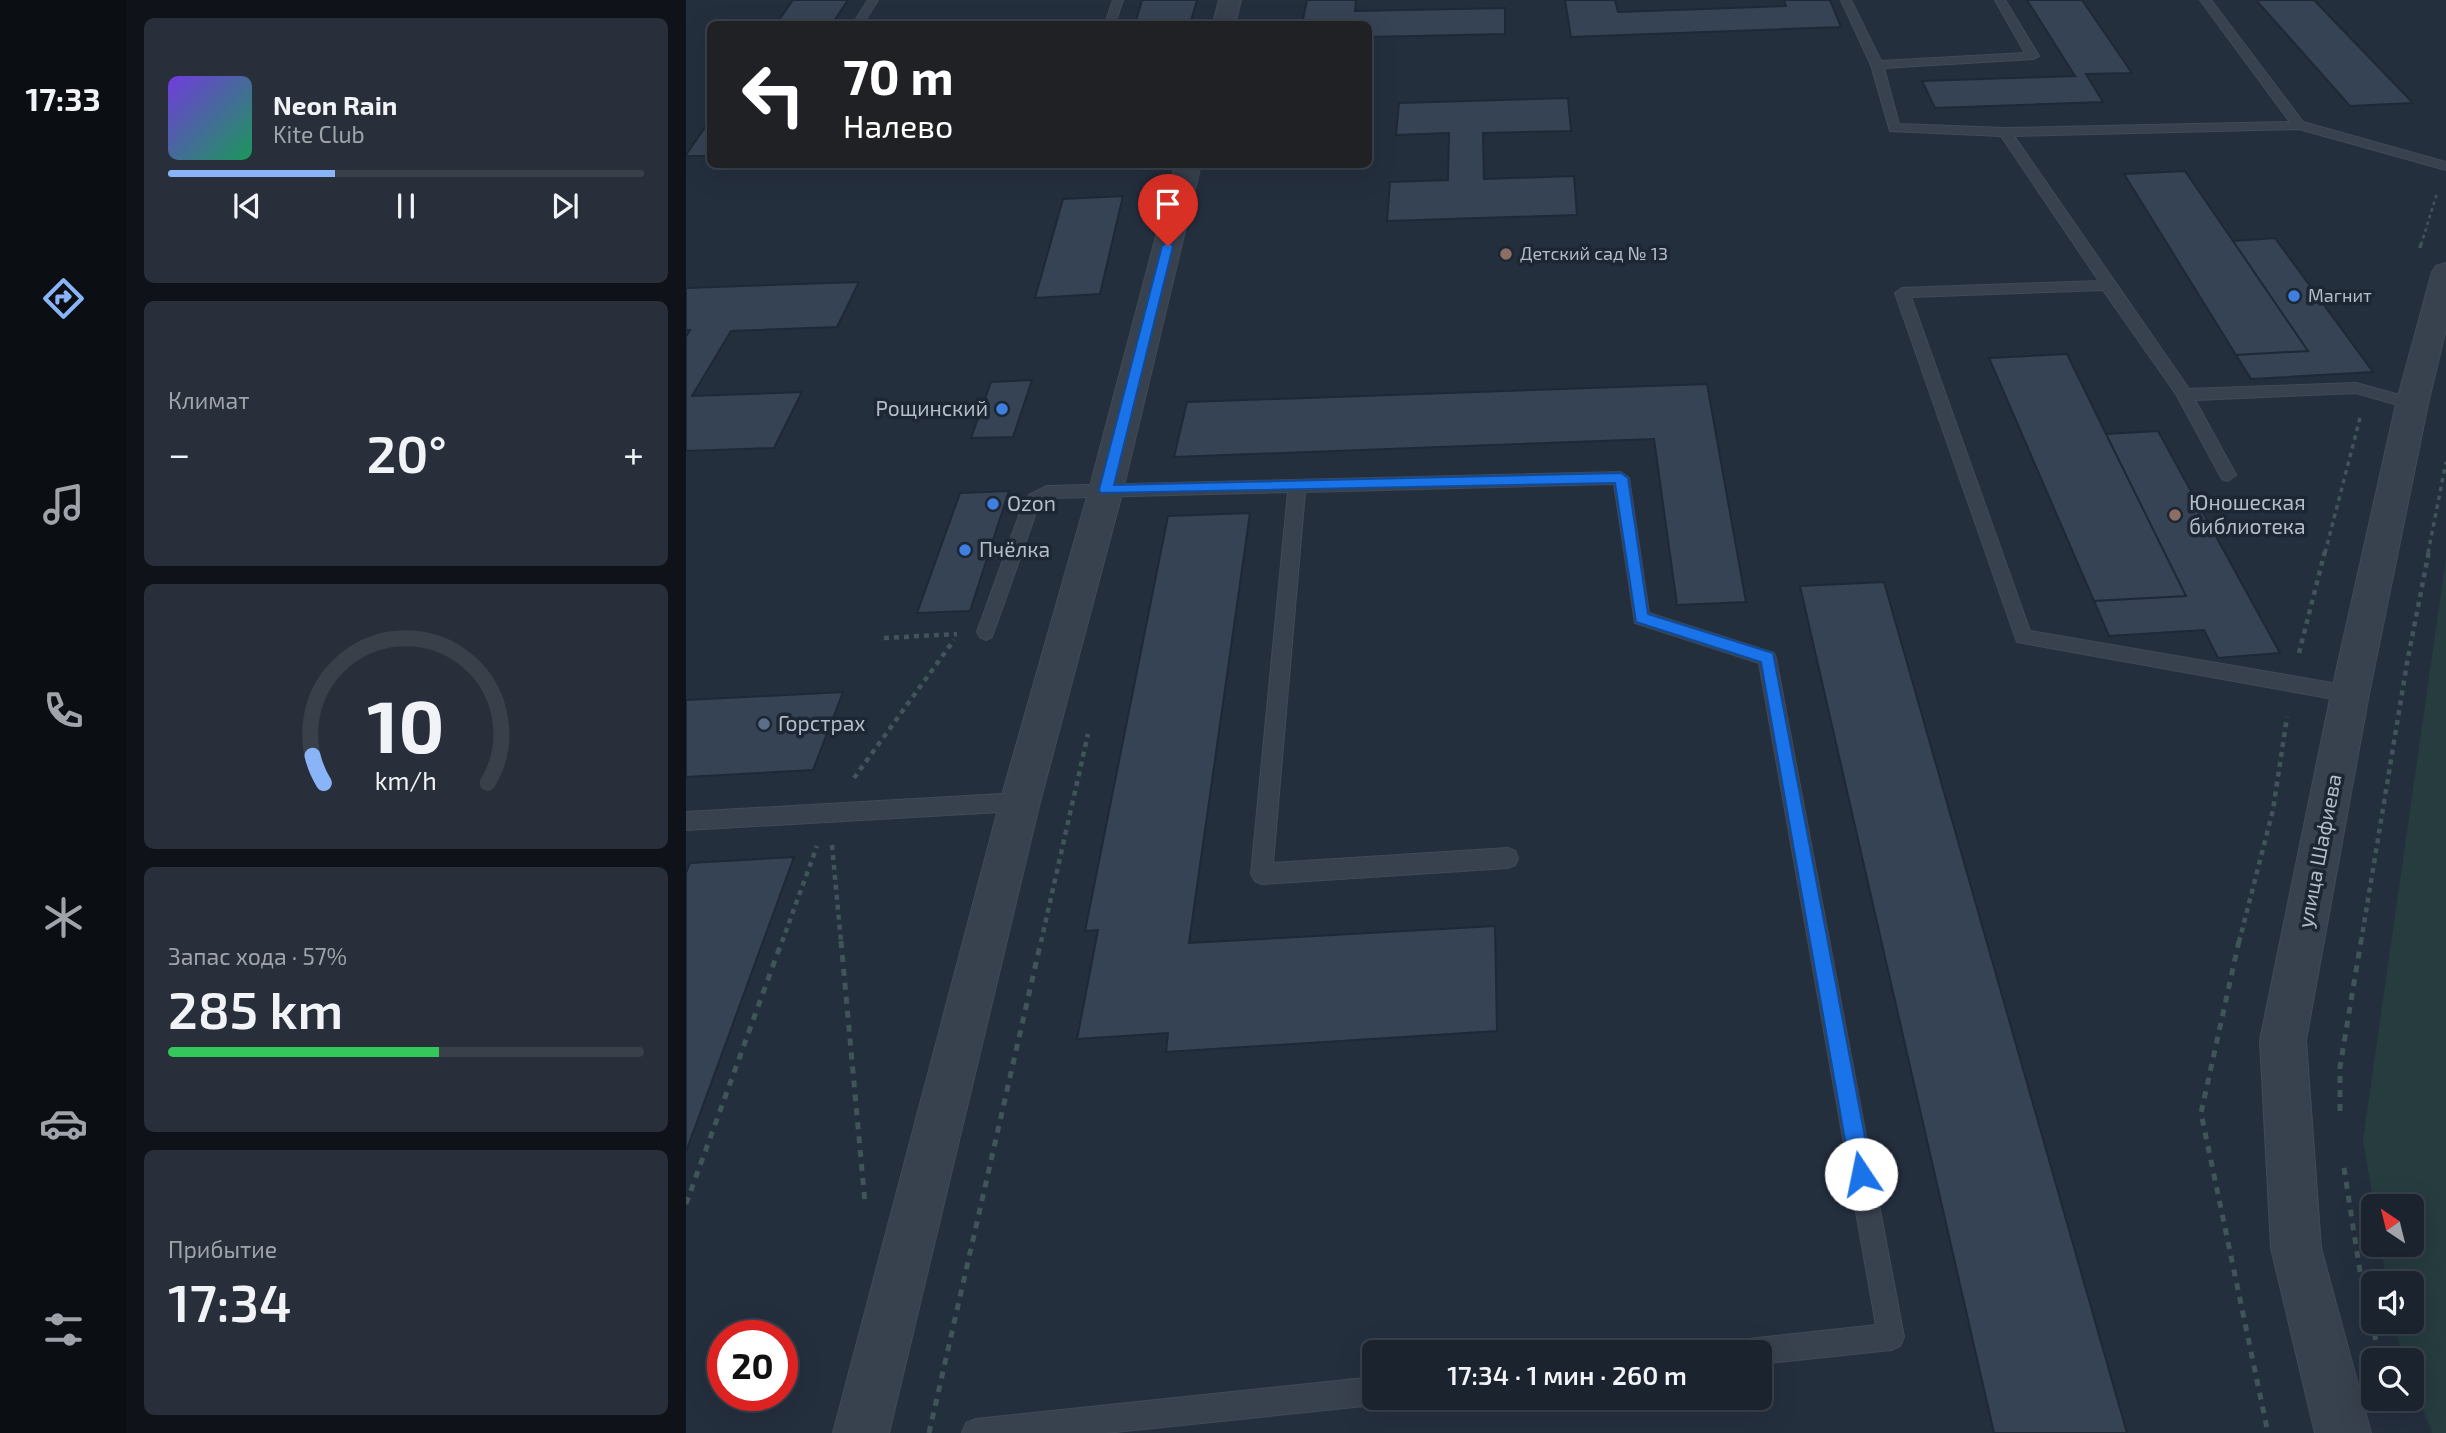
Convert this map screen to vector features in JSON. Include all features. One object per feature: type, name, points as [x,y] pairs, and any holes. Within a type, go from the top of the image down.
[{"type":"street","points":[[1225,21],[1230,0]]},
{"type":"street","points":[[861,1433],[1020,802],[1106,490],[1187,168]]},
{"type":"street","name":"улица Шафиева","points":[[2343,1433],[2296,1248],[2283,1040],[2350,694],[2412,404],[2446,272]]},
{"type":"lane","points":[[860,21],[873,0]]},
{"type":"lane","points":[[1111,21],[1118,0]]},
{"type":"lane","points":[[1846,0],[1877,65],[1894,128],[2005,132],[2299,125],[2446,166]]},
{"type":"lane","points":[[1877,65],[2033,56],[2000,0]]},
{"type":"lane","points":[[2205,0],[2299,125]]},
{"type":"lane","points":[[2005,132],[2185,395],[2228,475]]},
{"type":"lane","points":[[2185,395],[2107,285],[1902,292],[2023,637],[2350,694]]},
{"type":"lane","points":[[2185,395],[2356,388],[2412,404]]},
{"type":"lane","points":[[986,632],[1035,499],[1047,492],[1621,478],[1641,618],[1768,658],[1891,1337],[1772,1350]]},
{"type":"lane","points":[[1297,485],[1262,874],[1508,858]]},
{"type":"lane","points":[[686,821],[1020,802]]},
{"type":"lane","points":[[976,1433],[1362,1392]]},
{"type":"path","points":[[2340,1116],[2340,1067],[2407,663],[2446,462]]},
{"type":"path","points":[[686,1204],[829,813],[958,634],[884,638]]},
{"type":"path","points":[[929,1433],[1088,732]]},
{"type":"path","points":[[829,813],[866,1210]]},
{"type":"path","points":[[2342,1154],[2363,1291],[2378,1348]]},
{"type":"green space","points":[[2446,558],[2446,1433],[2432,1433],[2424,1411],[2424,1348],[2401,1348],[2397,1334],[2424,1334],[2424,1271],[2385,1271],[2382,1257],[2424,1257],[2424,1194],[2372,1194],[2363,1140]]},
{"type":"building","points":[[793,0],[848,0],[834,21],[778,21]]},
{"type":"building","points":[[1142,0],[1197,0],[1191,21],[1136,21]]},
{"type":"building","points":[[1307,0],[1356,0],[1355,11],[1505,8],[1505,34],[1372,37],[1372,21],[1303,21]]},
{"type":"building","points":[[1565,0],[1615,0],[1618,12],[1786,6],[1784,0],[1830,0],[1841,27],[1571,37]]},
{"type":"building","points":[[2027,0],[2082,0],[2132,73],[2086,74],[2103,102],[1935,108],[1922,81],[2075,76]]},
{"type":"building","points":[[2256,0],[2314,0],[2413,103],[2350,106]]},
{"type":"building","points":[[1568,98],[1571,131],[1483,133],[1484,179],[1574,176],[1577,215],[1387,221],[1390,182],[1448,180],[1449,133],[1396,135],[1399,103]]},
{"type":"building","points":[[707,124],[707,156],[686,155]]},
{"type":"building","points":[[2185,171],[2308,351],[2236,355],[2124,174]]},
{"type":"building","points":[[1123,196],[1100,294],[1035,298],[1063,199]]},
{"type":"building","name":"Магнит","points":[[2275,238],[2373,372],[2251,379],[2236,355],[2308,351],[2233,241]]},
{"type":"building","points":[[859,282],[837,327],[731,331],[692,396],[802,392],[774,448],[686,451],[686,337],[690,330],[686,330],[686,288]]},
{"type":"building","points":[[2067,354],[2186,596],[2094,601],[1989,358]]},
{"type":"building","points":[[1032,380],[1013,437],[971,438],[991,382]]},
{"type":"building","points":[[1707,384],[1746,602],[1677,605],[1654,439],[1174,457],[1187,402]]},
{"type":"building","name":"Юношеская библиотека","points":[[2158,431],[2280,653],[2218,658],[2204,630],[2109,636],[2094,601],[2186,596],[2106,434]]},
{"type":"building","points":[[1009,491],[970,611],[917,613],[960,493]]},
{"type":"building","points":[[1250,513],[1189,943],[1495,926],[1497,1031],[1166,1052],[1168,1033],[1077,1039],[1098,930],[1085,931],[1168,516]]},
{"type":"building","points":[[1884,582],[2127,1433],[1994,1433],[1800,586]]},
{"type":"building","points":[[843,692],[813,770],[686,777],[686,700]]},
{"type":"building","points":[[794,857],[686,1152],[686,873],[690,863]]},
{"type":"place","name":"Детский сад № 13","points":[[1506,254]]},
{"type":"place","name":"Магнит","points":[[2294,296]]},
{"type":"place","name":"Рощинский","points":[[1002,409]]},
{"type":"place","name":"Ozon","points":[[993,504]]},
{"type":"place","name":"Юношеская библиотека","points":[[2175,515]]},
{"type":"place","name":"Пчёлка","points":[[965,550]]},
{"type":"place","name":"Горстрах","points":[[764,724]]},
{"type":"route","points":[[1168,246],[1106,490],[1621,478],[1641,618],[1768,658],[1861,1174]]}]
